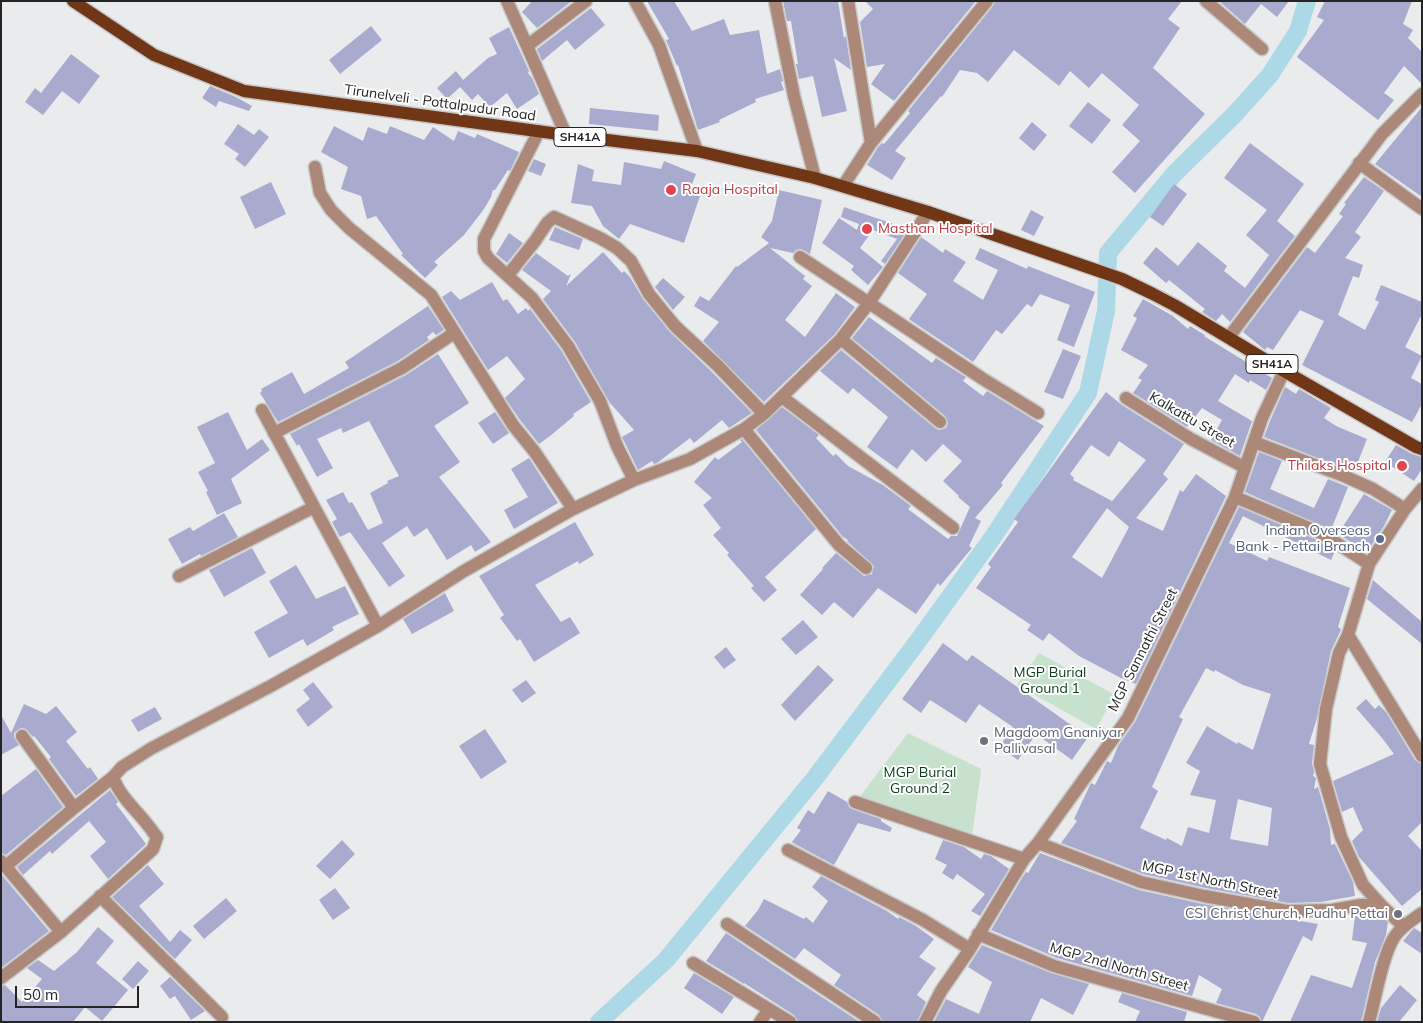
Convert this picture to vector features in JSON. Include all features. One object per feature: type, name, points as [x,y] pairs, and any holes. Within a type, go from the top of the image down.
[{"type":"main road","name":"Tirunelveli - Pottalpudur Road","points":[[73,1],[154,55],[244,91],[697,151],[815,178],[928,212],[1122,279],[1174,305],[1284,371],[1422,449]]},
{"type":"street","points":[[508,1],[566,135]]},
{"type":"street","points":[[527,46],[586,1]]},
{"type":"street","points":[[635,1],[659,46],[697,151]]},
{"type":"street","points":[[775,1],[794,96],[815,178]]},
{"type":"street","points":[[848,1],[871,143]]},
{"type":"street","points":[[843,186],[871,143],[987,1]]},
{"type":"street","points":[[1206,1],[1262,49]]},
{"type":"street","points":[[1229,337],[1382,134],[1422,94]]},
{"type":"street","points":[[540,131],[484,239],[484,251],[488,258],[532,298],[568,346],[600,401],[617,446],[634,480]]},
{"type":"street","points":[[1359,163],[1422,209]]},
{"type":"street","points":[[315,167],[320,193],[331,210],[349,228],[431,295],[513,425],[534,451],[573,509]]},
{"type":"street","points":[[1,882],[6,866],[113,777],[122,767],[152,748],[269,687],[378,626],[464,571],[573,509],[634,480],[690,459],[744,430],[764,414],[841,339],[869,303],[928,212]]},
{"type":"street","points":[[508,275],[547,223],[554,217],[565,220],[600,238],[617,248],[631,261],[649,294],[676,326],[764,414]]},
{"type":"street","points":[[800,257],[983,379],[1038,413]]},
{"type":"street","points":[[274,433],[402,368],[454,333]]},
{"type":"street","points":[[841,339],[940,422]]},
{"type":"street","name":"MGP Sannathi Street","points":[[925,1022],[941,991],[970,949],[1024,858],[1038,843],[1128,718],[1235,497],[1262,418],[1284,371]]},
{"type":"street","points":[[782,397],[953,528]]},
{"type":"street","name":"Kalkattu Street","points":[[1126,398],[1191,440],[1244,467]]},
{"type":"street","points":[[262,410],[378,626]]},
{"type":"street","points":[[744,430],[839,545],[866,568]]},
{"type":"street","points":[[1254,442],[1344,476],[1373,489],[1405,509]]},
{"type":"street","points":[[1403,926],[1363,884],[1341,837],[1320,764],[1326,709],[1340,653],[1348,635],[1369,564],[1405,509],[1422,489]]},
{"type":"street","points":[[1235,497],[1320,533],[1369,564]]},
{"type":"street","points":[[179,576],[314,507]]},
{"type":"street","points":[[1348,635],[1422,756]]},
{"type":"street","points":[[22,736],[74,808]]},
{"type":"street","points":[[1,978],[61,932],[155,845],[156,838],[147,823],[120,791],[113,777]]},
{"type":"street","points":[[854,802],[1024,858]]},
{"type":"street","name":"MGP 1st North Street","points":[[1038,843],[1141,882],[1286,911],[1332,910],[1361,905],[1381,905]]},
{"type":"street","points":[[788,850],[923,920],[970,949]]},
{"type":"street","points":[[6,866],[61,932]]},
{"type":"street","points":[[100,896],[221,1020]]},
{"type":"street","points":[[1369,1022],[1389,948],[1403,926],[1422,913]]},
{"type":"street","points":[[726,924],[874,1022]]},
{"type":"street","name":"MGP 2nd North Street","points":[[978,934],[1054,966],[1254,1022]]},
{"type":"street","points":[[693,963],[790,1022]]},
{"type":"street","points":[[760,1022],[769,1009]]},
{"type":"green space","name":"MGP Burial Ground 1","points":[[1039,653],[1115,695],[1096,729],[1017,685]]},
{"type":"green space","name":"MGP Burial Ground 2","points":[[908,733],[981,769],[972,837],[858,799]]},
{"type":"building","points":[[532,1],[572,1],[537,28],[522,12]]},
{"type":"building","points":[[647,1],[674,1],[692,31],[724,19],[730,35],[759,30],[767,74],[780,69],[784,90],[755,99],[756,102],[719,120],[720,122],[698,130],[678,65],[666,40],[669,39]]},
{"type":"building","points":[[783,1],[838,1],[851,70],[834,58],[847,111],[822,117],[813,76],[799,79],[791,21],[787,21]]},
{"type":"building","points":[[865,1],[976,1],[894,101],[871,84],[885,64],[867,67],[860,22],[873,9]]},
{"type":"building","points":[[995,1],[1182,1],[1168,19],[1180,28],[1153,68],[1205,114],[1135,193],[1112,172],[1140,141],[1122,125],[1139,105],[1102,73],[1089,88],[1070,71],[1059,86],[1014,50],[988,82],[977,73],[960,70],[942,97],[895,151],[906,158],[892,180],[867,165],[878,147],[882,143],[884,144],[910,113],[908,111],[993,6]]},
{"type":"building","points":[[1219,1],[1289,1],[1277,17],[1261,4],[1245,24]]},
{"type":"building","points":[[1325,1],[1412,1],[1403,24],[1413,30],[1408,38],[1422,52],[1422,84],[1404,66],[1384,93],[1394,100],[1378,120],[1297,57],[1324,20],[1317,17]]},
{"type":"building","points":[[591,8],[605,25],[575,50],[567,40],[542,61],[537,49]]},
{"type":"building","points":[[371,26],[382,40],[340,74],[329,60]]},
{"type":"building","points":[[509,27],[539,94],[517,109],[507,93],[490,107],[478,94],[472,100],[460,87],[447,99],[437,88],[456,71],[463,80],[488,58],[497,54],[489,38]]},
{"type":"building","points":[[71,54],[100,76],[79,104],[62,91],[43,115],[25,102],[35,88],[41,93]]},
{"type":"building","points":[[210,86],[252,106],[249,111],[219,101],[216,107],[202,98]]},
{"type":"building","points":[[1088,102],[1111,120],[1092,144],[1069,126]]},
{"type":"building","points":[[1422,107],[1422,197],[1375,164]]},
{"type":"building","points":[[590,108],[659,115],[658,131],[589,124]]},
{"type":"building","points":[[1032,122],[1047,135],[1034,151],[1019,138]]},
{"type":"building","points":[[238,124],[254,135],[259,129],[269,137],[245,167],[235,159],[239,154],[224,144]]},
{"type":"building","points":[[334,126],[363,141],[368,127],[387,134],[390,126],[424,140],[433,127],[454,141],[458,131],[475,138],[477,134],[519,152],[510,171],[508,170],[495,190],[493,190],[484,209],[464,235],[434,262],[438,265],[425,278],[401,255],[403,254],[376,216],[367,219],[361,196],[341,189],[348,167],[321,152]]},
{"type":"building","points":[[1250,143],[1304,184],[1277,221],[1295,236],[1230,322],[1222,314],[1216,321],[1202,312],[1205,309],[1169,280],[1166,283],[1143,263],[1156,247],[1178,266],[1198,242],[1227,266],[1224,271],[1245,288],[1269,255],[1246,235],[1267,210],[1224,178]]},
{"type":"building","points":[[534,159],[546,164],[541,176],[528,171]]},
{"type":"building","points":[[664,161],[696,174],[690,189],[701,193],[684,243],[630,224],[619,239],[603,226],[592,206],[571,203],[578,164],[594,170],[592,181],[621,185],[624,162],[661,169]]},
{"type":"building","points":[[1364,177],[1384,191],[1355,232],[1361,237],[1345,258],[1363,265],[1359,278],[1353,276],[1338,315],[1365,330],[1379,302],[1375,300],[1381,285],[1422,302],[1422,314],[1405,347],[1422,356],[1411,378],[1422,384],[1422,404],[1412,422],[1302,365],[1324,321],[1300,310],[1273,350],[1267,347],[1265,350],[1243,332],[1307,247],[1315,253],[1343,216],[1339,214],[1346,204],[1344,203]]},
{"type":"building","points":[[271,182],[286,214],[255,229],[240,197]]},
{"type":"building","points":[[1174,184],[1187,194],[1163,226],[1150,217]]},
{"type":"building","points":[[779,190],[822,200],[810,254],[801,249],[793,253],[770,248],[805,276],[803,279],[812,286],[785,320],[805,337],[836,293],[855,307],[835,334],[764,402],[703,341],[719,322],[694,306],[700,296],[709,301],[736,266],[769,243],[761,237],[772,221]]},
{"type":"building","points":[[844,207],[908,229],[885,264],[881,261],[897,239],[873,230],[860,248],[883,267],[868,285],[851,270],[854,266],[822,243],[839,218],[857,230],[859,224],[841,217]]},
{"type":"building","points":[[1031,210],[1044,217],[1034,236],[1021,230]]},
{"type":"building","points":[[555,227],[583,239],[579,250],[549,240]]},
{"type":"building","points":[[509,233],[523,243],[507,263],[496,254]]},
{"type":"building","points":[[921,237],[943,253],[945,249],[966,262],[953,281],[983,300],[998,270],[975,259],[980,248],[1027,269],[1028,266],[1095,292],[1074,347],[1057,340],[1070,305],[1040,294],[1032,307],[1027,304],[1002,334],[996,330],[973,362],[913,322],[909,319],[927,294],[898,273]]},
{"type":"building","points":[[603,252],[622,273],[624,271],[630,277],[643,299],[669,331],[752,413],[729,428],[722,420],[694,443],[690,438],[657,463],[654,464],[652,461],[638,470],[622,437],[634,430],[610,403],[575,342],[543,299],[551,291],[522,270],[536,253],[568,276],[571,274],[566,286]]},
{"type":"building","points":[[663,278],[685,297],[673,310],[655,287]]},
{"type":"building","points":[[492,282],[503,301],[507,299],[518,314],[526,308],[528,311],[530,309],[561,350],[591,402],[573,414],[574,416],[539,444],[505,398],[525,379],[507,356],[488,370],[442,297],[451,291],[460,300]]},
{"type":"building","points":[[1143,299],[1173,316],[1188,329],[1190,326],[1272,378],[1266,390],[1250,380],[1249,383],[1235,374],[1218,401],[1252,421],[1240,456],[1211,440],[1222,420],[1202,408],[1187,427],[1133,393],[1142,380],[1138,378],[1148,365],[1121,350],[1137,318],[1133,316]]},
{"type":"building","points":[[428,306],[444,330],[436,335],[433,332],[427,337],[429,340],[398,361],[278,422],[260,393],[261,389],[292,372],[304,394],[349,368],[345,362]]},
{"type":"building","points":[[869,317],[932,363],[936,358],[966,377],[963,381],[983,396],[987,391],[1044,426],[1001,483],[1003,485],[975,518],[981,521],[969,546],[972,548],[940,586],[938,583],[916,614],[878,588],[853,618],[834,602],[822,615],[800,595],[836,553],[864,576],[872,574],[874,566],[843,537],[756,430],[782,407],[819,435],[816,438],[833,456],[836,454],[848,466],[883,485],[911,506],[908,509],[948,539],[951,536],[957,536],[970,507],[943,481],[962,461],[943,444],[926,462],[912,449],[897,469],[867,447],[888,417],[853,388],[848,394],[820,371],[841,350],[935,428],[939,430],[946,428],[948,423],[945,416],[852,338]]},
{"type":"building","points":[[1063,349],[1081,356],[1063,399],[1044,392]]},
{"type":"building","points":[[438,354],[469,403],[434,426],[460,462],[439,477],[491,542],[475,552],[471,545],[447,560],[427,528],[414,537],[407,526],[382,543],[405,576],[389,587],[350,532],[340,537],[332,522],[337,519],[326,500],[343,492],[349,503],[352,502],[368,530],[383,523],[370,493],[388,483],[387,481],[399,476],[369,421],[343,433],[341,428],[317,439],[333,468],[317,477],[299,444],[297,446],[290,434],[406,375]]},
{"type":"building","points":[[1285,387],[1296,394],[1299,389],[1331,408],[1324,418],[1336,426],[1367,439],[1354,472],[1264,437]]},
{"type":"building","points":[[1106,392],[1122,405],[1184,444],[1163,474],[1168,479],[1136,518],[1163,531],[1180,490],[1183,492],[1196,474],[1226,496],[1136,684],[1079,656],[1049,633],[1043,641],[1027,630],[1031,625],[976,588],[991,567],[988,564],[1018,522],[1014,519]],"holes":[[[1119,441],[1146,460],[1109,505],[1112,501],[1073,480],[1074,478],[1070,474],[1091,445],[1109,457]],[[1107,508],[1129,527],[1102,578],[1072,557]]]},
{"type":"building","points":[[228,412],[247,450],[262,439],[270,450],[231,479],[242,503],[217,515],[198,472],[215,463],[197,427]]},
{"type":"building","points":[[495,412],[509,433],[493,444],[478,423]]},
{"type":"building","points":[[742,439],[816,529],[765,577],[777,590],[764,602],[751,588],[754,586],[727,555],[729,553],[713,535],[721,528],[703,505],[712,498],[694,482],[715,457],[718,460],[742,442],[740,440]]},
{"type":"building","points":[[1396,445],[1422,457],[1422,469],[1414,481],[1385,462]]},
{"type":"building","points":[[1259,452],[1282,461],[1270,489],[1314,508],[1328,479],[1348,487],[1331,530],[1245,492]]},
{"type":"building","points":[[529,458],[558,503],[514,529],[504,510],[528,497],[511,469]]},
{"type":"building","points":[[1364,494],[1392,510],[1367,552],[1338,534]]},
{"type":"building","points":[[1239,507],[1317,540],[1335,551],[1331,560],[1243,516],[1229,543],[1267,561],[1269,557],[1350,588],[1338,627],[1341,629],[1331,651],[1317,718],[1309,744],[1314,745],[1312,763],[1313,776],[1316,778],[1314,789],[1318,787],[1330,829],[1331,845],[1335,844],[1353,882],[1355,896],[1321,902],[1288,903],[1143,874],[1061,843],[1077,821],[1074,819],[1091,783],[1095,785],[1107,761],[1111,763],[1118,746],[1135,722]],"holes":[[[1206,668],[1214,672],[1215,670],[1243,685],[1271,694],[1253,750],[1238,742],[1237,744],[1207,726],[1186,763],[1200,771],[1190,795],[1216,800],[1209,833],[1188,827],[1182,846],[1140,828],[1158,791],[1152,787],[1183,719],[1179,717]],[[1238,799],[1272,808],[1268,846],[1230,839]]]},
{"type":"building","points":[[224,513],[238,537],[182,564],[168,539],[190,527],[193,531]]},
{"type":"building","points":[[575,522],[594,555],[579,564],[578,561],[535,585],[561,622],[570,617],[580,633],[534,662],[520,639],[517,641],[500,618],[504,615],[479,576]]},
{"type":"building","points":[[252,548],[266,573],[224,597],[209,570]]},
{"type":"building","points":[[296,565],[316,599],[345,586],[359,614],[332,627],[334,630],[307,646],[303,639],[269,658],[254,632],[288,613],[269,581]]},
{"type":"building","points":[[1373,580],[1422,622],[1422,644],[1367,599]]},
{"type":"building","points":[[445,593],[454,611],[412,634],[403,619]]},
{"type":"building","points":[[803,620],[818,637],[796,655],[781,639]]},
{"type":"building","points":[[943,643],[967,661],[972,655],[1088,737],[1072,760],[1036,734],[1018,760],[999,747],[1013,727],[979,704],[966,723],[930,700],[921,713],[902,699]]},
{"type":"building","points":[[726,647],[736,660],[724,669],[714,657]]},
{"type":"building","points":[[818,665],[834,680],[795,721],[781,705]]},
{"type":"building","points":[[526,680],[536,693],[522,703],[512,690]]},
{"type":"building","points":[[313,682],[333,707],[308,727],[296,710],[310,699],[303,690]]},
{"type":"building","points":[[1366,699],[1375,709],[1379,705],[1386,712],[1415,760],[1422,764],[1422,822],[1408,836],[1422,851],[1422,889],[1402,906],[1359,857],[1352,841],[1363,830],[1353,807],[1342,812],[1333,781],[1394,754],[1356,708]]},
{"type":"building","points":[[24,704],[46,714],[56,706],[77,732],[66,741],[88,769],[90,767],[98,779],[76,796],[49,759],[51,757],[26,729],[21,728],[14,733],[14,737],[19,745],[1,755],[1,715],[11,733]]},
{"type":"building","points":[[155,707],[162,719],[138,732],[131,720]]},
{"type":"building","points":[[485,729],[507,762],[481,779],[459,746]]},
{"type":"building","points":[[36,769],[63,807],[6,855],[1,853],[1,796]]},
{"type":"building","points":[[110,790],[118,802],[116,804],[146,844],[108,879],[90,856],[106,842],[89,821],[52,854],[50,851],[23,875],[17,867]]},
{"type":"building","points":[[828,791],[847,802],[852,809],[881,819],[881,821],[892,828],[890,832],[858,823],[834,865],[793,843],[801,830],[797,828],[808,810],[814,814]]},
{"type":"building","points":[[342,840],[355,854],[330,879],[316,866]]},
{"type":"building","points":[[943,840],[964,847],[981,859],[984,854],[991,856],[1009,869],[980,916],[971,911],[985,894],[957,874],[953,880],[942,873],[947,865],[935,859]]},
{"type":"building","points":[[1040,853],[1139,890],[1203,904],[1318,924],[1312,941],[1303,936],[1262,1022],[1256,1014],[1216,1003],[1222,989],[1199,975],[1192,996],[1057,958],[991,930],[1022,878],[1026,872],[1028,873]]},
{"type":"building","points":[[148,865],[164,884],[139,906],[170,942],[180,930],[192,940],[175,959],[112,897]]},
{"type":"building","points":[[1,874],[49,931],[1,968]]},
{"type":"building","points":[[821,876],[887,911],[898,919],[899,917],[916,926],[934,939],[919,957],[936,968],[917,995],[926,1002],[917,1022],[883,1022],[879,1015],[834,985],[841,975],[804,948],[795,959],[745,926],[764,899],[804,919],[806,917],[813,923],[828,901],[812,887]]},
{"type":"building","points":[[335,888],[350,908],[333,920],[319,900]]},
{"type":"building","points":[[226,898],[237,911],[204,939],[193,926]]},
{"type":"building","points":[[1355,916],[1384,919],[1388,922],[1386,935],[1375,962],[1361,1022],[1290,1022],[1311,975],[1352,988],[1367,943],[1352,940]]},
{"type":"building","points":[[98,927],[114,941],[96,963],[128,990],[102,1021],[85,1007],[73,1022],[1,1022],[1,986],[5,985],[22,1002],[42,979],[27,968],[38,960],[54,971],[77,952]]},
{"type":"building","points":[[1414,928],[1422,933],[1422,954],[1403,941]]},
{"type":"building","points":[[726,933],[860,1022],[798,1022],[794,1015],[706,961]]},
{"type":"building","points":[[982,945],[1051,973],[1089,984],[1073,1015],[1041,998],[1030,1022],[934,1022],[946,999],[979,1014],[992,982],[968,967]]},
{"type":"building","points":[[138,961],[149,971],[133,989],[122,979]]},
{"type":"building","points":[[694,973],[734,997],[722,1014],[684,988]]},
{"type":"building","points":[[170,977],[205,1011],[191,1020],[175,996],[170,999],[160,986]]},
{"type":"building","points":[[1400,985],[1417,1000],[1399,1022],[1377,1022],[1381,1008]]},
{"type":"building","points":[[1122,993],[1187,1012],[1184,1022],[1135,1022],[1140,1011],[1118,1002]]},
{"type":"waterway","points":[[599,1022],[666,960],[815,778],[993,537],[1088,393],[1106,311],[1108,253],[1175,173],[1234,115],[1270,75],[1298,31],[1307,1]]},
{"type":"place","name":"Raaja Hospital","points":[[671,190]]},
{"type":"place","name":"Masthan Hospital","points":[[867,229]]},
{"type":"place","name":"Thilaks Hospital","points":[[1402,466]]},
{"type":"place","name":"Indian Overseas Bank - Pettai Branch","points":[[1380,539]]},
{"type":"place","name":"Magdoom Gnaniyar Pallivasal","points":[[984,741]]},
{"type":"place","name":"CSI Christ Church, Pudhu Pettai","points":[[1398,914]]}]
